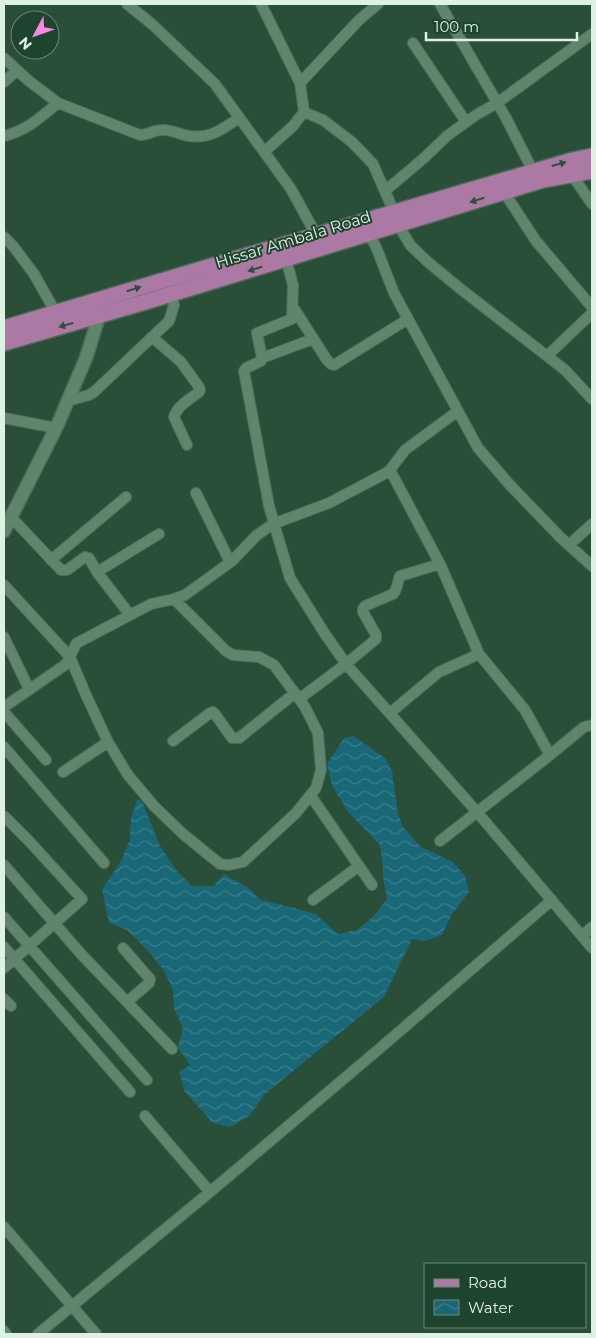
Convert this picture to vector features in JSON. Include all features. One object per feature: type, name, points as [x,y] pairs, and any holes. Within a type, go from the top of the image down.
[{"type":"main road","name":"Hissar Ambala Road","points":[[396,218],[504,192],[573,160],[592,156]]},
{"type":"main road","name":"Hissar Ambala Road","points":[[4,328],[108,297],[284,252],[536,177],[572,175],[592,171]]},
{"type":"main road","name":"Hissar Ambala Road","points":[[4,343],[171,294],[284,252]]},
{"type":"street","points":[[127,4],[153,25],[215,84],[291,189],[320,241]]},
{"type":"street","points":[[260,4],[300,83],[304,112],[294,126],[264,152]]},
{"type":"street","points":[[300,83],[359,20],[378,4]]},
{"type":"street","points":[[440,4],[497,103],[536,177]]},
{"type":"street","points":[[384,192],[447,136],[497,103],[592,34]]},
{"type":"street","points":[[413,44],[466,122]]},
{"type":"street","points":[[4,58],[16,70],[58,103],[140,135],[164,129],[190,136],[206,136],[213,134],[239,118]]},
{"type":"street","points":[[4,82],[16,70]]},
{"type":"street","points":[[4,136],[27,128],[58,103]]},
{"type":"street","points":[[304,112],[324,120],[352,142],[372,164],[396,218],[412,246],[429,263],[565,370],[592,399]]},
{"type":"street","points":[[572,175],[592,204]]},
{"type":"street","points":[[504,192],[536,241],[592,307]]},
{"type":"street","points":[[366,227],[394,293],[478,448],[510,485],[592,566]]},
{"type":"street","points":[[4,237],[34,274],[56,313]]},
{"type":"street","points":[[262,358],[257,333],[292,319],[293,285],[284,252]]},
{"type":"street","points":[[68,401],[94,392],[169,321],[174,305],[171,294]]},
{"type":"street","points":[[4,531],[68,401],[86,358],[99,316],[108,297]]},
{"type":"street","points":[[292,306],[327,360],[334,365],[408,319]]},
{"type":"street","points":[[548,356],[592,313]]},
{"type":"street","points":[[152,337],[181,362],[200,387],[199,392],[178,408],[174,417],[186,445]]},
{"type":"street","points":[[313,339],[262,358],[244,371],[273,524],[290,578],[346,664],[477,812],[592,948]]},
{"type":"street","points":[[4,707],[65,665],[77,643],[151,604],[174,599],[193,590],[230,562],[257,535],[273,524],[329,503],[390,470],[406,450],[458,411]]},
{"type":"street","points":[[4,418],[56,428]]},
{"type":"street","points":[[390,470],[440,564],[479,654],[525,710],[550,755]]},
{"type":"street","points":[[196,493],[230,562]]},
{"type":"street","points":[[51,560],[126,497]]},
{"type":"street","points":[[11,517],[61,570],[67,570],[87,557],[130,615]]},
{"type":"street","points":[[569,545],[592,524]]},
{"type":"street","points":[[97,572],[159,534]]},
{"type":"street","points":[[173,741],[213,712],[232,738],[239,738],[297,696],[346,664],[376,639],[376,635],[363,612],[365,606],[393,594],[400,576],[440,564]]},
{"type":"street","points":[[4,586],[70,657],[108,742],[128,775],[154,806],[183,834],[220,864],[229,865],[242,862],[296,814],[316,788],[321,770],[318,733],[305,708],[274,665],[260,657],[233,655],[226,651],[174,599]]},
{"type":"street","points":[[4,637],[29,689]]},
{"type":"street","points":[[390,712],[438,672],[479,654]]},
{"type":"street","points":[[4,712],[46,760]]},
{"type":"street","points":[[440,840],[584,728],[592,725]]},
{"type":"street","points":[[63,772],[108,742]]},
{"type":"street","points":[[4,747],[104,863]]},
{"type":"street","points":[[311,796],[372,885]]},
{"type":"street","points":[[4,816],[82,899],[4,968]]},
{"type":"street","points":[[4,865],[81,954],[172,1049]]},
{"type":"street","points":[[313,900],[359,866]]},
{"type":"street","points":[[38,1334],[210,1192],[552,900]]},
{"type":"street","points":[[4,917],[147,1080]]},
{"type":"street","points":[[582,936],[592,927]]},
{"type":"street","points":[[4,947],[130,1092]]},
{"type":"street","points":[[123,948],[150,979],[149,983],[127,1002]]},
{"type":"street","points":[[145,1116],[210,1192]]},
{"type":"street","points":[[4,1229],[96,1334]]},
{"type":"water","points":[[354,736],[386,759],[392,771],[398,814],[403,827],[421,847],[453,862],[465,876],[469,892],[452,914],[442,935],[424,941],[412,939],[384,997],[265,1094],[249,1116],[230,1127],[213,1123],[185,1092],[179,1072],[190,1065],[178,1048],[183,1028],[174,1009],[173,990],[163,969],[148,951],[127,930],[109,923],[102,889],[120,863],[130,840],[131,818],[137,800],[142,801],[160,846],[176,870],[192,886],[214,886],[224,874],[250,889],[259,899],[316,914],[338,934],[357,930],[373,917],[387,899],[380,845],[348,812],[332,785],[327,764],[344,738]]}]
